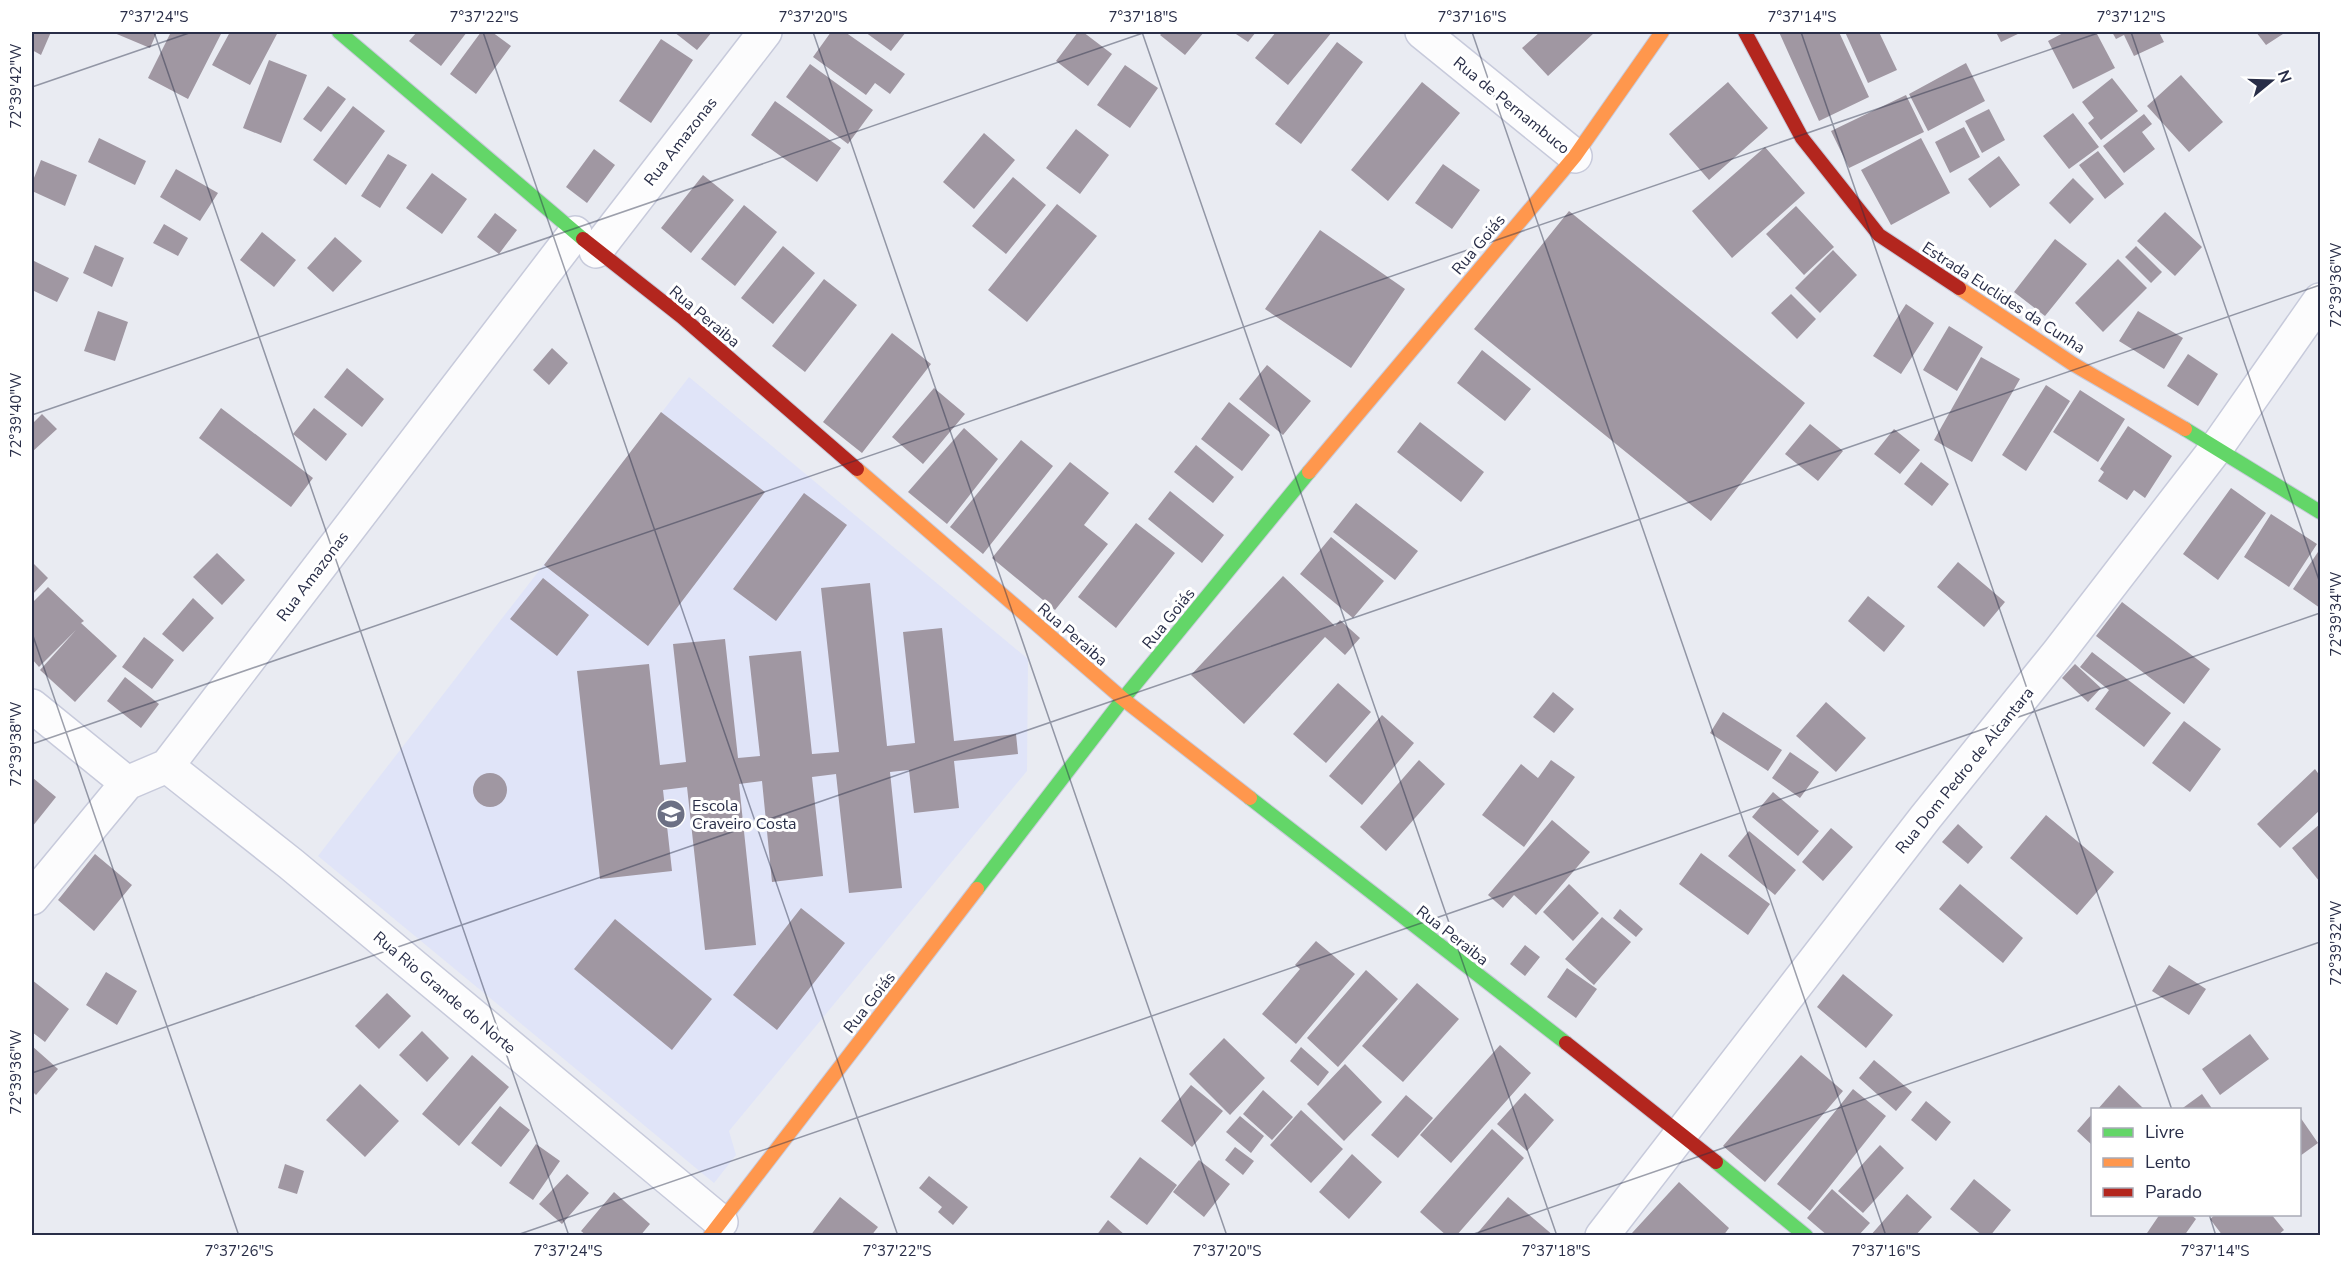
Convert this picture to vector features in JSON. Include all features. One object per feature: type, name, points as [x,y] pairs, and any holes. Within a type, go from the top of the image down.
[{"type":"street","name":"Rua Peraiba","points":[[339,32],[585,242],[622,267],[682,317],[1123,699],[1681,1133],[1806,1236]]},
{"type":"street","name":"Rua Amazonas","points":[[32,898],[127,783],[167,766],[585,242],[765,32]]},
{"type":"street","name":"Rua de Pernambuco","points":[[1422,32],[1575,156]]},
{"type":"street","name":"Rua Goiás","points":[[715,1229],[1123,699],[1366,402],[1575,156],[1662,32]]},
{"type":"street","name":"Estrada Euclides da Cunha","points":[[1745,32],[1802,138],[1879,235],[2073,364],[2217,447],[2320,512]]},
{"type":"street","name":"Rua Dom Pedro de Alcantara","points":[[1602,1236],[2217,447],[2320,300]]},
{"type":"street","points":[[32,706],[127,783]]},
{"type":"street","name":"Rua Rio Grande do Norte","points":[[167,766],[291,864],[715,1229]]},
{"type":"shaded area","name":"Escola Craveiro Costa","points":[[689,377],[1028,659],[1027,771],[729,1131],[736,1155],[714,1183],[318,856]]},
{"type":"building","points":[[32,32],[51,32],[41,55],[32,50]]},
{"type":"building","points":[[112,32],[157,32],[150,48]]},
{"type":"building","points":[[171,32],[222,32],[188,99],[148,78]]},
{"type":"building","points":[[230,32],[278,32],[250,85],[212,65]]},
{"type":"building","points":[[417,32],[467,32],[441,66],[409,41]]},
{"type":"building","points":[[481,32],[492,32],[511,46],[476,94],[450,74]]},
{"type":"building","points":[[674,32],[712,32],[697,50]]},
{"type":"building","points":[[831,32],[845,32],[905,74],[890,94],[875,83],[866,95],[813,57]]},
{"type":"building","points":[[865,32],[906,32],[891,51]]},
{"type":"building","points":[[1078,32],[1083,32],[1112,54],[1088,86],[1056,61]]},
{"type":"building","points":[[1163,32],[1204,32],[1185,55],[1160,35]]},
{"type":"building","points":[[1233,32],[1256,32],[1248,42]]},
{"type":"building","points":[[1276,32],[1332,32],[1288,85],[1255,58]]},
{"type":"building","points":[[1540,32],[1595,32],[1548,76],[1522,48]]},
{"type":"building","points":[[1779,32],[1839,32],[1869,97],[1819,121]]},
{"type":"building","points":[[1845,32],[1879,32],[1897,70],[1868,83]]},
{"type":"building","points":[[1996,32],[2022,32],[2001,42]]},
{"type":"building","points":[[2065,32],[2096,32],[2115,68],[2073,89],[2048,41]]},
{"type":"building","points":[[2112,32],[2159,32],[2164,42],[2134,56],[2124,35],[2116,39]]},
{"type":"building","points":[[2256,32],[2286,32],[2266,45]]},
{"type":"building","points":[[661,39],[693,60],[651,123],[619,101]]},
{"type":"building","points":[[1337,42],[1363,62],[1301,144],[1275,124]]},
{"type":"building","points":[[269,60],[307,75],[281,143],[243,128]]},
{"type":"building","points":[[1966,63],[1985,101],[1928,131],[1909,94]]},
{"type":"building","points":[[810,64],[873,110],[848,144],[786,97]]},
{"type":"building","points":[[1125,65],[1158,88],[1130,128],[1097,105]]},
{"type":"building","points":[[2181,75],[2223,122],[2189,152],[2147,106]]},
{"type":"building","points":[[2112,78],[2138,111],[2101,140],[2088,123],[2094,118],[2082,102]]},
{"type":"building","points":[[1422,82],[1460,113],[1388,201],[1351,170]]},
{"type":"building","points":[[1728,82],[1768,128],[1709,180],[1669,134]]},
{"type":"building","points":[[328,86],[346,99],[321,132],[303,119]]},
{"type":"building","points":[[1906,95],[1924,132],[1849,168],[1831,131]]},
{"type":"building","points":[[775,101],[841,148],[817,182],[751,135]]},
{"type":"building","points":[[353,106],[385,131],[346,185],[313,160]]},
{"type":"building","points":[[1989,109],[2005,140],[1982,153],[1965,121]]},
{"type":"building","points":[[2073,113],[2099,147],[2069,169],[2043,136]]},
{"type":"building","points":[[2144,114],[2152,124],[2142,132],[2155,149],[2124,173],[2103,146]]},
{"type":"building","points":[[1964,127],[1980,157],[1950,173],[1935,142]]},
{"type":"building","points":[[1076,129],[1109,155],[1080,194],[1046,168]]},
{"type":"building","points":[[984,133],[1015,160],[974,209],[943,182]]},
{"type":"building","points":[[99,138],[146,161],[135,185],[88,162]]},
{"type":"building","points":[[1921,138],[1950,193],[1891,225],[1861,170]]},
{"type":"building","points":[[1765,147],[1805,193],[1732,258],[1692,211]]},
{"type":"building","points":[[594,149],[615,165],[587,203],[566,187]]},
{"type":"building","points":[[2098,151],[2124,184],[2105,199],[2079,165]]},
{"type":"building","points":[[388,154],[407,165],[380,208],[361,196]]},
{"type":"building","points":[[1999,156],[2020,185],[1990,208],[1968,179]]},
{"type":"building","points":[[41,160],[77,175],[65,206],[32,191],[32,183]]},
{"type":"building","points":[[1443,164],[1480,190],[1452,229],[1415,203]]},
{"type":"building","points":[[176,169],[218,193],[200,221],[160,197]]},
{"type":"building","points":[[432,173],[467,199],[442,234],[406,208]]},
{"type":"building","points":[[703,175],[734,200],[691,253],[661,228]]},
{"type":"building","points":[[1013,177],[1046,205],[1006,254],[972,226]]},
{"type":"building","points":[[2073,178],[2094,199],[2070,224],[2049,203]]},
{"type":"building","points":[[1057,204],[1097,236],[1027,322],[988,290]]},
{"type":"building","points":[[744,205],[777,232],[735,286],[701,259]]},
{"type":"building","points":[[1796,206],[1834,247],[1804,275],[1766,234]]},
{"type":"building","points":[[1569,211],[1805,403],[1711,521],[1474,329]]},
{"type":"building","points":[[2165,212],[2202,247],[2175,276],[2137,241]]},
{"type":"building","points":[[495,213],[517,230],[499,254],[477,237]]},
{"type":"building","points":[[164,224],[188,238],[178,256],[153,243]]},
{"type":"building","points":[[1320,230],[1405,289],[1351,368],[1265,309]]},
{"type":"building","points":[[262,232],[296,260],[274,287],[240,260]]},
{"type":"building","points":[[335,237],[362,261],[333,292],[307,268]]},
{"type":"building","points":[[2055,239],[2087,264],[2045,316],[2014,292]]},
{"type":"building","points":[[95,245],[124,258],[112,287],[83,273]]},
{"type":"building","points":[[783,246],[815,273],[773,324],[741,298]]},
{"type":"building","points":[[2136,246],[2162,272],[2151,283],[2125,257]]},
{"type":"building","points":[[1833,250],[1857,275],[1820,313],[1795,288]]},
{"type":"building","points":[[2118,259],[2147,288],[2103,332],[2075,303]]},
{"type":"building","points":[[32,260],[69,278],[57,302],[32,290]]},
{"type":"building","points":[[824,279],[857,305],[805,372],[772,346]]},
{"type":"building","points":[[1791,294],[1816,319],[1797,339],[1771,313]]},
{"type":"building","points":[[1906,304],[1934,323],[1901,374],[1873,356]]},
{"type":"building","points":[[98,311],[128,322],[115,361],[84,351]]},
{"type":"building","points":[[2138,311],[2183,338],[2164,369],[2119,341]]},
{"type":"building","points":[[1949,326],[1983,347],[1957,391],[1923,370]]},
{"type":"building","points":[[892,333],[931,364],[862,453],[823,422]]},
{"type":"building","points":[[552,348],[568,363],[549,385],[533,370]]},
{"type":"building","points":[[1482,350],[1531,389],[1505,421],[1457,383]]},
{"type":"building","points":[[2188,354],[2218,374],[2198,406],[2167,386]]},
{"type":"building","points":[[1981,357],[2020,379],[1972,462],[1934,440]]},
{"type":"building","points":[[1267,365],[1311,401],[1283,435],[1239,399]]},
{"type":"building","points":[[347,368],[384,399],[362,427],[324,397]]},
{"type":"building","points":[[2046,385],[2070,401],[2026,471],[2002,455]]},
{"type":"building","points":[[934,388],[965,414],[923,464],[892,437]]},
{"type":"building","points":[[2080,390],[2125,419],[2098,462],[2053,432]]},
{"type":"building","points":[[1229,402],[1270,435],[1242,471],[1201,439]]},
{"type":"building","points":[[221,408],[313,478],[291,507],[199,438]]},
{"type":"building","points":[[314,408],[347,434],[326,461],[293,434]]},
{"type":"building","points":[[661,412],[765,492],[648,646],[544,565]]},
{"type":"building","points":[[42,414],[57,429],[32,452],[32,424]]},
{"type":"building","points":[[1420,422],[1484,472],[1461,502],[1397,452]]},
{"type":"building","points":[[1810,424],[1843,451],[1818,481],[1785,454]]},
{"type":"building","points":[[2128,426],[2172,456],[2145,498],[2134,490],[2127,500],[2098,481],[2104,472],[2100,469]]},
{"type":"building","points":[[964,428],[998,459],[947,524],[908,492]]},
{"type":"building","points":[[1894,429],[1920,450],[1900,474],[1874,454]]},
{"type":"building","points":[[1021,440],[1053,466],[983,554],[950,527]]},
{"type":"building","points":[[1196,445],[1234,477],[1213,503],[1174,472]]},
{"type":"building","points":[[1070,462],[1109,493],[1084,525],[1108,544],[1055,610],[992,558]]},
{"type":"building","points":[[1921,462],[1949,484],[1932,506],[1904,484]]},
{"type":"building","points":[[2231,488],[2266,513],[2218,580],[2183,554]]},
{"type":"building","points":[[1170,491],[1224,535],[1202,563],[1148,519]]},
{"type":"building","points":[[804,493],[847,525],[776,621],[733,589]]},
{"type":"building","points":[[1356,503],[1418,551],[1395,580],[1333,532]]},
{"type":"building","points":[[2271,514],[2317,544],[2289,587],[2244,557]]},
{"type":"building","points":[[1136,523],[1175,553],[1116,628],[1078,597]]},
{"type":"building","points":[[1331,537],[1384,581],[1353,618],[1300,574]]},
{"type":"building","points":[[2320,549],[2320,608],[2293,589]]},
{"type":"building","points":[[217,553],[245,580],[222,605],[193,577]]},
{"type":"building","points":[[32,562],[48,578],[32,595]]},
{"type":"building","points":[[1958,562],[2005,602],[1984,627],[1937,587]]},
{"type":"building","points":[[1283,576],[1335,626],[1340,620],[1360,638],[1345,655],[1325,637],[1244,724],[1191,675]]},
{"type":"building","points":[[543,578],[589,615],[557,656],[510,619]]},
{"type":"building","points":[[870,583],[887,746],[915,743],[903,632],[942,628],[954,741],[1016,734],[1018,754],[954,761],[959,808],[914,813],[909,770],[890,772],[902,888],[849,893],[836,774],[812,777],[823,876],[772,882],[762,781],[739,784],[756,945],[705,950],[687,787],[663,790],[672,871],[600,879],[577,671],[649,664],[660,765],[686,762],[673,644],[725,639],[738,758],[760,756],[749,656],[801,651],[812,754],[839,752],[821,588]]},
{"type":"building","points":[[48,587],[84,621],[81,623],[117,656],[75,702],[40,670],[76,630],[39,667],[32,659],[32,603]]},
{"type":"building","points":[[1868,596],[1905,626],[1884,652],[1848,621]]},
{"type":"building","points":[[193,598],[214,618],[183,652],[162,634]]},
{"type":"building","points":[[2122,602],[2210,669],[2184,704],[2096,636]]},
{"type":"building","points":[[144,637],[174,660],[152,689],[122,667]]},
{"type":"building","points":[[2092,652],[2171,713],[2144,747],[2095,709],[2109,690],[2080,667]]},
{"type":"building","points":[[2075,664],[2101,688],[2088,702],[2062,678]]},
{"type":"building","points":[[125,677],[159,704],[141,728],[107,701]]},
{"type":"building","points":[[1338,683],[1371,712],[1326,763],[1293,734]]},
{"type":"building","points":[[1553,692],[1574,709],[1554,733],[1533,717]]},
{"type":"building","points":[[1826,702],[1866,738],[1836,772],[1796,736]]},
{"type":"building","points":[[1723,712],[1782,750],[1768,771],[1710,733]]},
{"type":"building","points":[[1382,715],[1414,743],[1362,805],[1329,776]]},
{"type":"building","points":[[2184,721],[2221,749],[2190,792],[2152,763]]},
{"type":"building","points":[[1790,752],[1819,772],[1800,798],[1772,778]]},
{"type":"building","points":[[1419,760],[1445,784],[1386,851],[1360,827]]},
{"type":"building","points":[[1551,760],[1575,777],[1524,847],[1482,815],[1521,764],[1538,778]]},
{"type":"building","points":[[2315,769],[2320,776],[2320,810],[2280,848],[2257,824]]},
{"type":"building","points":[[490,773],[502,778],[507,790],[502,802],[490,807],[478,802],[473,790],[478,778]]},
{"type":"building","points":[[32,779],[56,797],[32,827]]},
{"type":"building","points":[[1773,792],[1819,831],[1798,856],[1752,817]]},
{"type":"building","points":[[2046,815],[2114,872],[2077,915],[2010,858]]},
{"type":"building","points":[[1552,820],[1590,852],[1536,915],[1514,895],[1503,908],[1488,895]]},
{"type":"building","points":[[1958,824],[1983,847],[1968,864],[1942,842]]},
{"type":"building","points":[[2320,824],[2320,882],[2292,848]]},
{"type":"building","points":[[1831,828],[1853,847],[1823,881],[1802,862]]},
{"type":"building","points":[[1749,831],[1796,870],[1775,895],[1728,856]]},
{"type":"building","points":[[1701,853],[1770,904],[1748,935],[1679,884]]},
{"type":"building","points":[[95,854],[132,885],[94,931],[58,900]]},
{"type":"building","points":[[1569,884],[1599,913],[1573,941],[1543,912]]},
{"type":"building","points":[[1960,884],[2023,938],[2003,963],[1939,909]]},
{"type":"building","points":[[801,908],[845,943],[777,1030],[733,995]]},
{"type":"building","points":[[1620,909],[1643,929],[1636,937],[1613,918]]},
{"type":"building","points":[[1602,917],[1631,942],[1594,985],[1565,959]]},
{"type":"building","points":[[615,919],[712,999],[672,1050],[574,969]]},
{"type":"building","points":[[1316,941],[1355,974],[1296,1044],[1262,1014],[1300,969],[1295,965]]},
{"type":"building","points":[[1525,945],[1540,957],[1525,976],[1510,964]]},
{"type":"building","points":[[2169,965],[2206,989],[2189,1015],[2152,991]]},
{"type":"building","points":[[1567,968],[1597,989],[1576,1018],[1547,997]]},
{"type":"building","points":[[1366,970],[1398,999],[1338,1067],[1307,1038]]},
{"type":"building","points":[[106,972],[137,991],[117,1025],[86,1005]]},
{"type":"building","points":[[1843,974],[1893,1015],[1866,1048],[1817,1007]]},
{"type":"building","points":[[32,980],[69,1009],[45,1042],[32,1032]]},
{"type":"building","points":[[1417,983],[1459,1019],[1403,1082],[1362,1046]]},
{"type":"building","points":[[387,993],[411,1016],[379,1049],[355,1026]]},
{"type":"building","points":[[422,1031],[449,1058],[427,1082],[399,1055]]},
{"type":"building","points":[[2250,1034],[2269,1059],[2220,1095],[2202,1069]]},
{"type":"building","points":[[1224,1038],[1265,1078],[1230,1115],[1189,1074]]},
{"type":"building","points":[[1500,1045],[1531,1073],[1451,1163],[1420,1135]]},
{"type":"building","points":[[32,1046],[58,1069],[36,1095],[32,1091]]},
{"type":"building","points":[[1301,1047],[1329,1072],[1318,1086],[1290,1061]]},
{"type":"building","points":[[472,1055],[509,1087],[459,1146],[422,1114]]},
{"type":"building","points":[[1801,1055],[1843,1091],[1765,1182],[1723,1146]]},
{"type":"building","points":[[1874,1060],[1912,1092],[1896,1111],[1859,1078]]},
{"type":"building","points":[[1345,1064],[1382,1102],[1344,1141],[1307,1104]]},
{"type":"building","points":[[360,1084],[399,1121],[365,1157],[326,1120]]},
{"type":"building","points":[[1191,1085],[1223,1111],[1192,1147],[1161,1121]]},
{"type":"building","points":[[2119,1085],[2143,1108],[2099,1108]]},
{"type":"building","points":[[1853,1089],[1886,1116],[1810,1211],[1777,1184]]},
{"type":"building","points":[[1263,1090],[1293,1117],[1272,1140],[1243,1114]]},
{"type":"building","points":[[1525,1093],[1554,1120],[1527,1151],[1497,1124]]},
{"type":"building","points":[[2202,1094],[2212,1108],[2183,1108]]},
{"type":"building","points":[[1406,1095],[1433,1118],[1398,1158],[1371,1135]]},
{"type":"building","points":[[1926,1101],[1951,1122],[1936,1141],[1911,1120]]},
{"type":"building","points":[[500,1106],[530,1130],[501,1167],[471,1143]]},
{"type":"building","points":[[1301,1110],[1343,1149],[1311,1183],[1270,1145]]},
{"type":"building","points":[[2091,1115],[2091,1144],[2077,1131]]},
{"type":"building","points":[[1240,1116],[1264,1136],[1251,1153],[1226,1132]]},
{"type":"building","points":[[2301,1118],[2318,1143],[2301,1155]]},
{"type":"building","points":[[1492,1129],[1524,1158],[1456,1236],[1447,1236],[1420,1212]]},
{"type":"building","points":[[536,1144],[560,1161],[533,1200],[509,1183]]},
{"type":"building","points":[[1880,1145],[1904,1168],[1863,1213],[1838,1191]]},
{"type":"building","points":[[1235,1147],[1254,1161],[1243,1175],[1225,1160]]},
{"type":"building","points":[[1352,1154],[1382,1182],[1349,1219],[1319,1192]]},
{"type":"building","points":[[1140,1157],[1177,1185],[1147,1225],[1110,1197]]},
{"type":"building","points":[[1199,1160],[1230,1184],[1204,1217],[1173,1192]]},
{"type":"building","points":[[285,1164],[304,1171],[297,1194],[278,1188]]},
{"type":"building","points":[[567,1174],[589,1193],[562,1224],[539,1204]]},
{"type":"building","points":[[929,1176],[968,1207],[953,1225],[938,1212],[942,1207],[919,1188]]},
{"type":"building","points":[[1974,1179],[2011,1210],[1990,1236],[1983,1236],[1950,1209]]},
{"type":"building","points":[[1679,1182],[1729,1228],[1723,1236],[1635,1236],[1632,1233]]},
{"type":"building","points":[[1832,1189],[1870,1223],[1858,1236],[1828,1236],[1807,1218]]},
{"type":"building","points":[[614,1192],[650,1224],[640,1236],[587,1236],[581,1231]]},
{"type":"building","points":[[1907,1194],[1932,1217],[1915,1236],[1870,1236]]},
{"type":"building","points":[[840,1197],[878,1227],[871,1236],[810,1236]]},
{"type":"building","points":[[1508,1197],[1554,1236],[1475,1236]]},
{"type":"building","points":[[2159,1216],[2192,1216],[2196,1219],[2184,1236],[2145,1236]]},
{"type":"building","points":[[2214,1216],[2273,1216],[2284,1230],[2277,1236],[2223,1236],[2210,1219]]},
{"type":"building","points":[[1108,1220],[1126,1236],[1096,1236]]},
{"type":"traffic: fast","points":[[339,32],[583,239]]},
{"type":"traffic: fast","points":[[2185,429],[2320,512]]},
{"type":"traffic: fast","points":[[977,889],[1123,699],[1309,472]]},
{"type":"traffic: fast","points":[[1250,798],[1566,1043]]},
{"type":"traffic: fast","points":[[1716,1162],[1806,1236]]},
{"type":"traffic: slow","points":[[1309,472],[1575,156],[1662,32]]},
{"type":"traffic: slow","points":[[1959,288],[2073,364],[2185,429]]},
{"type":"traffic: slow","points":[[857,469],[1123,699],[1250,798]]},
{"type":"traffic: slow","points":[[710,1236],[977,889]]},
{"type":"traffic: jam","points":[[1745,32],[1802,138],[1879,235],[1959,288]]},
{"type":"traffic: jam","points":[[583,239],[682,317],[857,469]]},
{"type":"traffic: jam","points":[[1566,1043],[1716,1162]]},
{"type":"place","name":"Escola Craveiro Costa","points":[[671,814]]}]
